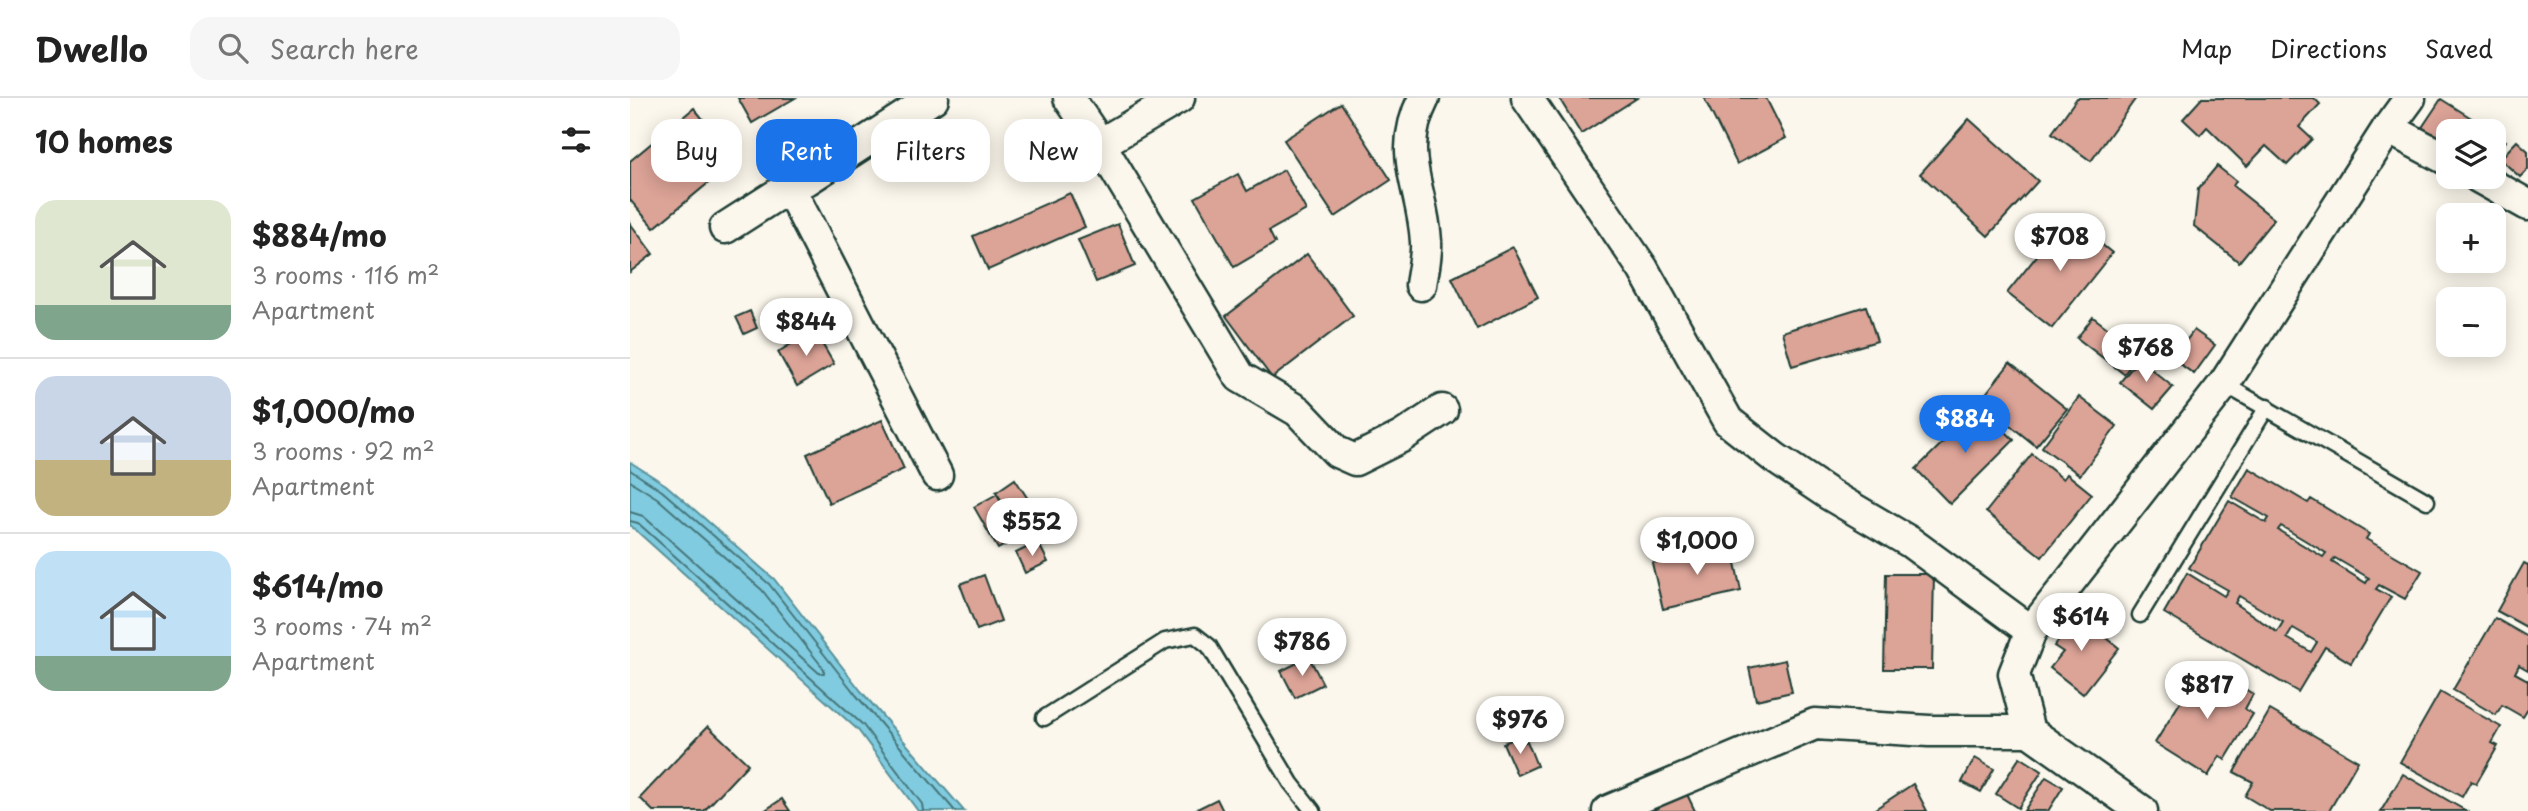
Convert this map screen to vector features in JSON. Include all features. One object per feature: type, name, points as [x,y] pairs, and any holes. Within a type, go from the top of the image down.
[{"type":"street","points":[[725,228],[789,187],[808,179],[933,98]]},
{"type":"street","points":[[1069,98],[1083,119]]},
{"type":"street","points":[[1102,143],[1179,98]]},
{"type":"street","points":[[1421,285],[1426,242],[1409,147],[1416,114],[1424,98]]},
{"type":"street","points":[[1527,98],[1643,269],[1728,421],[1775,458],[1830,495],[1910,542],[2031,631]]},
{"type":"street","points":[[2029,731],[2014,674],[2031,631],[2224,384],[2410,98]]},
{"type":"street","points":[[2388,128],[2436,154]]},
{"type":"street","points":[[1102,147],[1240,377],[1298,411],[1337,452],[1355,460],[1401,437],[1442,411]]},
{"type":"street","points":[[789,187],[937,475]]},
{"type":"street","points":[[2499,189],[2528,205]]},
{"type":"street","points":[[1608,811],[1815,724],[1929,731],[2029,731],[2142,811]]},
{"type":"lane","points":[[2224,384],[2427,501]]},
{"type":"lane","points":[[2140,615],[2267,407]]},
{"type":"lane","points":[[1044,718],[1165,642],[1195,635],[1209,646],[1291,783],[1313,811]]},
{"type":"water","points":[[630,462],[666,485],[774,579],[861,691],[964,811],[918,811],[858,730],[630,525]]},
{"type":"building","points":[[738,98],[795,98],[756,119],[752,123]]},
{"type":"building","points":[[1559,98],[1637,98],[1581,134]]},
{"type":"building","points":[[1704,98],[1766,98],[1786,138],[1737,164]]},
{"type":"building","points":[[2077,98],[2136,98],[2091,161],[2052,133]]},
{"type":"building","points":[[2202,98],[2314,98],[2320,104],[2299,127],[2312,139],[2287,165],[2266,146],[2247,166],[2207,127],[2200,135],[2183,119]]},
{"type":"building","points":[[2441,99],[2473,119],[2436,119],[2436,143],[2419,132]]},
{"type":"building","points":[[1341,103],[1391,180],[1335,217],[1284,140]]},
{"type":"building","points":[[694,108],[703,119],[681,119]]},
{"type":"building","points":[[1969,119],[2038,181],[1988,236],[1920,174]]},
{"type":"building","points":[[2517,141],[2528,151],[2528,169],[2520,177],[2506,164],[2506,153]]},
{"type":"building","points":[[651,144],[651,182],[709,182],[654,228],[630,200],[630,161]]},
{"type":"building","points":[[2217,166],[2236,181],[2233,186],[2274,219],[2239,262],[2194,226],[2198,189]]},
{"type":"building","points":[[1284,170],[1306,210],[1269,231],[1275,243],[1234,267],[1195,198],[1238,174],[1247,191]]},
{"type":"building","points":[[1070,193],[1085,227],[988,270],[973,236]]},
{"type":"building","points":[[2068,217],[2112,253],[2052,328],[2007,293]]},
{"type":"building","points":[[630,223],[653,254],[630,272]]},
{"type":"building","points":[[1118,224],[1135,266],[1096,282],[1078,240]]},
{"type":"building","points":[[1513,247],[1538,297],[1477,329],[1452,278]]},
{"type":"building","points":[[1307,254],[1353,316],[1272,378],[1226,316]]},
{"type":"building","points":[[1866,306],[1877,341],[1792,366],[1782,332]]},
{"type":"building","points":[[750,311],[757,328],[744,334],[736,317]]},
{"type":"building","points":[[2093,317],[2140,353],[2124,374],[2077,338]]},
{"type":"building","points":[[814,330],[834,364],[797,386],[778,352]]},
{"type":"building","points":[[2194,330],[2215,345],[2194,374],[2173,359]]},
{"type":"building","points":[[2139,359],[2173,387],[2154,409],[2120,382]]},
{"type":"building","points":[[2010,363],[2067,409],[2036,446],[1980,401]]},
{"type":"building","points":[[2079,397],[2117,426],[2080,475],[2042,447]]},
{"type":"building","points":[[1980,406],[2014,440],[1950,504],[1916,469]]},
{"type":"building","points":[[882,420],[904,469],[829,503],[807,454]]},
{"type":"building","points":[[2032,454],[2063,479],[2067,474],[2092,494],[2042,557],[1986,512]]},
{"type":"building","points":[[2249,468],[2308,503],[2311,499],[2369,534],[2366,539],[2422,571],[2405,599],[2379,585],[2376,589],[2391,597],[2351,663],[2325,647],[2298,692],[2164,613],[2187,573],[2224,596],[2228,590],[2189,568],[2229,501],[2266,523],[2269,518],[2232,497]],"holes":[[[2281,526],[2326,553],[2323,557],[2278,530]],[[2335,558],[2369,578],[2366,583],[2332,562]],[[2239,596],[2283,622],[2277,632],[2235,603]],[[2293,628],[2317,642],[2311,652],[2287,638]]]},
{"type":"building","points":[[1015,479],[1041,519],[1022,532],[996,492]]},
{"type":"building","points":[[997,494],[1020,537],[998,549],[974,507]]},
{"type":"building","points":[[1038,542],[1048,562],[1025,573],[1016,553]]},
{"type":"building","points":[[1731,544],[1741,591],[1663,609],[1652,563]]},
{"type":"building","points":[[2524,563],[2528,565],[2528,628],[2497,611]]},
{"type":"building","points":[[1886,574],[1934,574],[1932,669],[1884,669]]},
{"type":"building","points":[[984,575],[1001,621],[977,630],[960,584]]},
{"type":"building","points":[[2079,615],[2119,648],[2083,694],[2050,668],[2063,652],[2054,646],[2060,639],[2051,632],[2063,618],[2071,625]]},
{"type":"building","points":[[2495,618],[2528,637],[2528,670],[2519,665],[2515,673],[2528,680],[2528,709],[2523,717],[2502,705],[2496,715],[2453,690]]},
{"type":"building","points":[[1309,657],[1323,684],[1295,698],[1281,671]]},
{"type":"building","points":[[1785,660],[1792,692],[1756,700],[1749,668]]},
{"type":"building","points":[[2202,667],[2219,678],[2221,674],[2253,694],[2245,709],[2253,714],[2225,760],[2220,756],[2208,776],[2155,743]]},
{"type":"building","points":[[2440,692],[2501,727],[2492,743],[2498,746],[2476,784],[2471,781],[2462,797],[2400,762]]},
{"type":"building","points":[[2270,710],[2358,761],[2329,811],[2270,811],[2245,796],[2253,782],[2234,772]]},
{"type":"building","points":[[708,726],[748,764],[704,811],[653,811],[640,798]]},
{"type":"building","points":[[1514,739],[1517,745],[1527,741],[1537,766],[1517,775],[1503,743]]},
{"type":"building","points":[[2020,757],[2042,771],[2018,808],[1996,794]]},
{"type":"building","points":[[1975,758],[1994,769],[1981,792],[1962,782]]},
{"type":"building","points":[[2403,774],[2466,811],[2381,811]]},
{"type":"building","points":[[2046,777],[2063,787],[2048,811],[2024,811]]},
{"type":"building","points":[[1913,784],[1927,811],[1872,811]]},
{"type":"building","points":[[1684,788],[1695,811],[1636,811]]},
{"type":"building","points":[[782,799],[790,811],[764,811]]},
{"type":"building","points":[[1217,799],[1223,811],[1193,811]]}]
